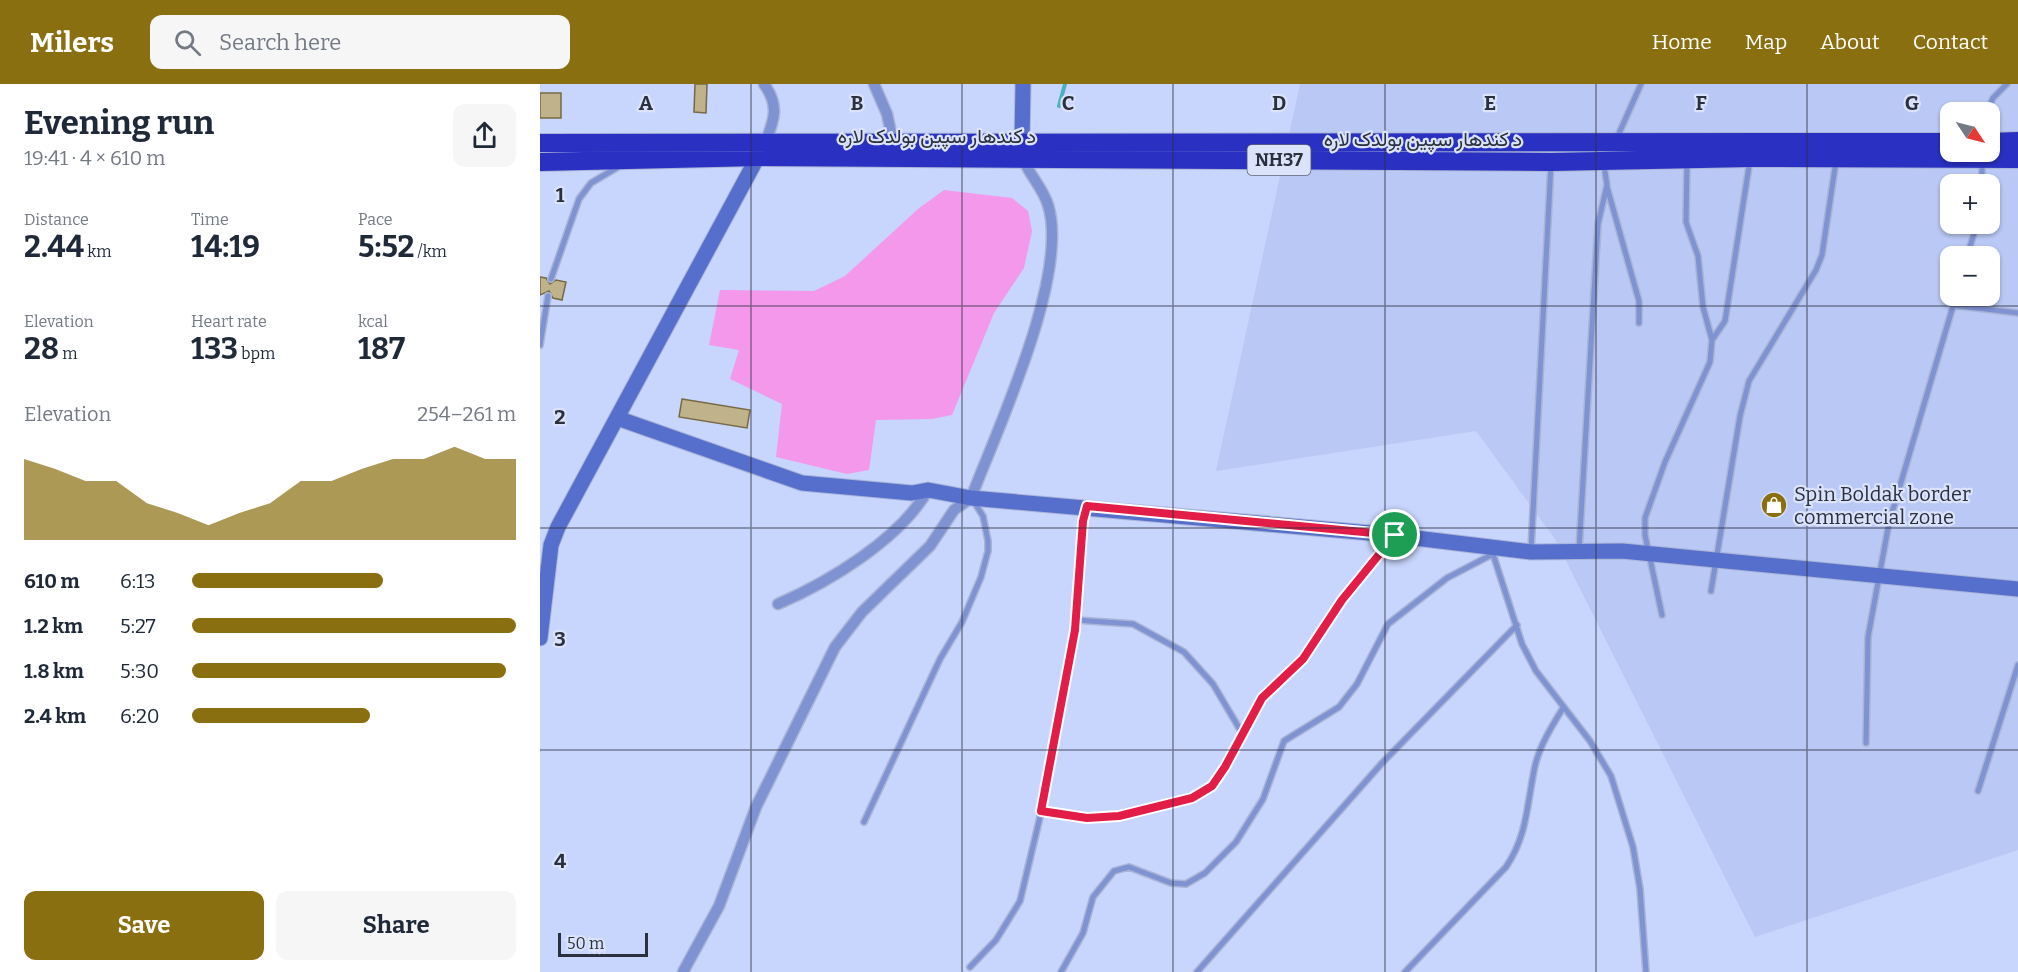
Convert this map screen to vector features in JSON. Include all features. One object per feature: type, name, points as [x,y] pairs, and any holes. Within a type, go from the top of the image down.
[{"type":"highway","points":[[2000,142],[2018,141]]},
{"type":"highway","name":"د کندهار سپین بولدک لاره","points":[[540,162],[629,160],[762,149],[894,142],[1022,150],[1551,162],[1940,157]]},
{"type":"highway","name":"د کندهار سپین بولدک لاره","points":[[540,143],[762,149],[1022,150],[1615,142],[1940,142]]},
{"type":"highway","name":"د کندهار سپین بولدک لاره","points":[[2000,158],[2018,159]]},
{"type":"street","points":[[540,638],[551,545],[762,149],[776,111],[774,100],[764,84]]},
{"type":"street","points":[[874,84],[887,114],[894,142]]},
{"type":"street","points":[[683,972],[719,906],[756,807],[835,647],[862,612],[930,546],[954,510],[971,498],[1036,329],[1053,254],[1049,206],[1022,150],[1023,84]]},
{"type":"street","points":[[617,418],[802,483],[912,492],[928,490],[971,498],[1087,506],[1395,535],[1492,550],[1622,551],[1650,556],[2018,589]]},
{"type":"street","points":[[778,604],[820,585],[839,573],[916,510],[928,490]]},
{"type":"lane","points":[[1639,323],[1639,301],[1607,185],[1606,161],[1641,84]]},
{"type":"lane","points":[[1992,102],[2007,84]]},
{"type":"lane","points":[[1712,340],[1725,321],[1750,158]]},
{"type":"lane","points":[[551,279],[579,199],[591,183],[629,160]]},
{"type":"lane","points":[[1662,615],[1645,535],[1646,518],[1665,462],[1710,362],[1712,340],[1703,307],[1698,256],[1686,222],[1688,160]]},
{"type":"lane","points":[[1711,591],[1740,416],[1749,381],[1816,270],[1822,255],[1837,160]]},
{"type":"lane","points":[[1531,552],[1551,162]]},
{"type":"lane","points":[[1579,551],[1598,224],[1607,185]]},
{"type":"lane","points":[[540,345],[548,297]]},
{"type":"lane","points":[[1866,743],[1868,637],[1889,524],[1953,306]]},
{"type":"lane","points":[[1961,306],[2018,313]]},
{"type":"lane","points":[[864,822],[940,659],[962,622],[981,577],[988,551],[986,531],[983,516],[971,498]]},
{"type":"lane","points":[[970,967],[996,940],[1020,901],[1041,811],[1076,620],[1083,521],[1087,506]]},
{"type":"lane","points":[[1041,811],[1087,818],[1119,816],[1192,798],[1212,786],[1225,767],[1262,698],[1303,659],[1342,600],[1395,535]]},
{"type":"lane","points":[[1061,972],[1083,933],[1094,897],[1114,872],[1129,867],[1171,883],[1186,884],[1205,873],[1236,842],[1263,799],[1284,741],[1339,707],[1357,684],[1388,624],[1447,578],[1492,550],[1498,563],[1516,626],[1536,672],[1590,741],[1611,776],[1633,847],[1640,889],[1646,972]]},
{"type":"lane","points":[[1076,620],[1133,624],[1184,652],[1213,684],[1242,733]]},
{"type":"lane","points":[[1197,972],[1382,763],[1516,626]]},
{"type":"lane","points":[[1978,791],[2018,665]]},
{"type":"lane","points":[[1405,972],[1506,867],[1518,850],[1527,824],[1535,764],[1547,734],[1563,708]]},
{"type":"shaded area","name":"Spin Boldak border commercial zone","points":[[1300,84],[2018,84],[2018,850],[1755,937],[1555,539],[1476,431],[1216,471]]},
{"type":"shaded area","points":[[944,190],[1012,198],[1028,211],[1032,231],[1024,268],[994,313],[952,415],[932,419],[876,420],[869,470],[847,474],[776,457],[782,404],[730,379],[739,350],[709,345],[720,290],[814,291],[845,276],[918,209]]},
{"type":"building","points":[[695,84],[707,84],[706,113],[694,112]]},
{"type":"building","points":[[540,93],[561,93],[561,118],[540,118]]},
{"type":"building","points":[[540,277],[546,278],[550,284],[556,280],[566,282],[562,300],[553,298],[549,291],[540,295]]},
{"type":"building","points":[[682,399],[750,410],[747,428],[679,417]]},
{"type":"waterway","points":[[1059,106],[1065,84]]},
{"type":"place","name":"Spin Boldak border commercial zone","points":[[1774,505]]},
{"type":"route","points":[[1087,506],[1395,535],[1342,600],[1303,659],[1262,698],[1225,767],[1212,786],[1192,798],[1119,816],[1087,818],[1041,811],[1075,630],[1083,521],[1087,506]]}]
